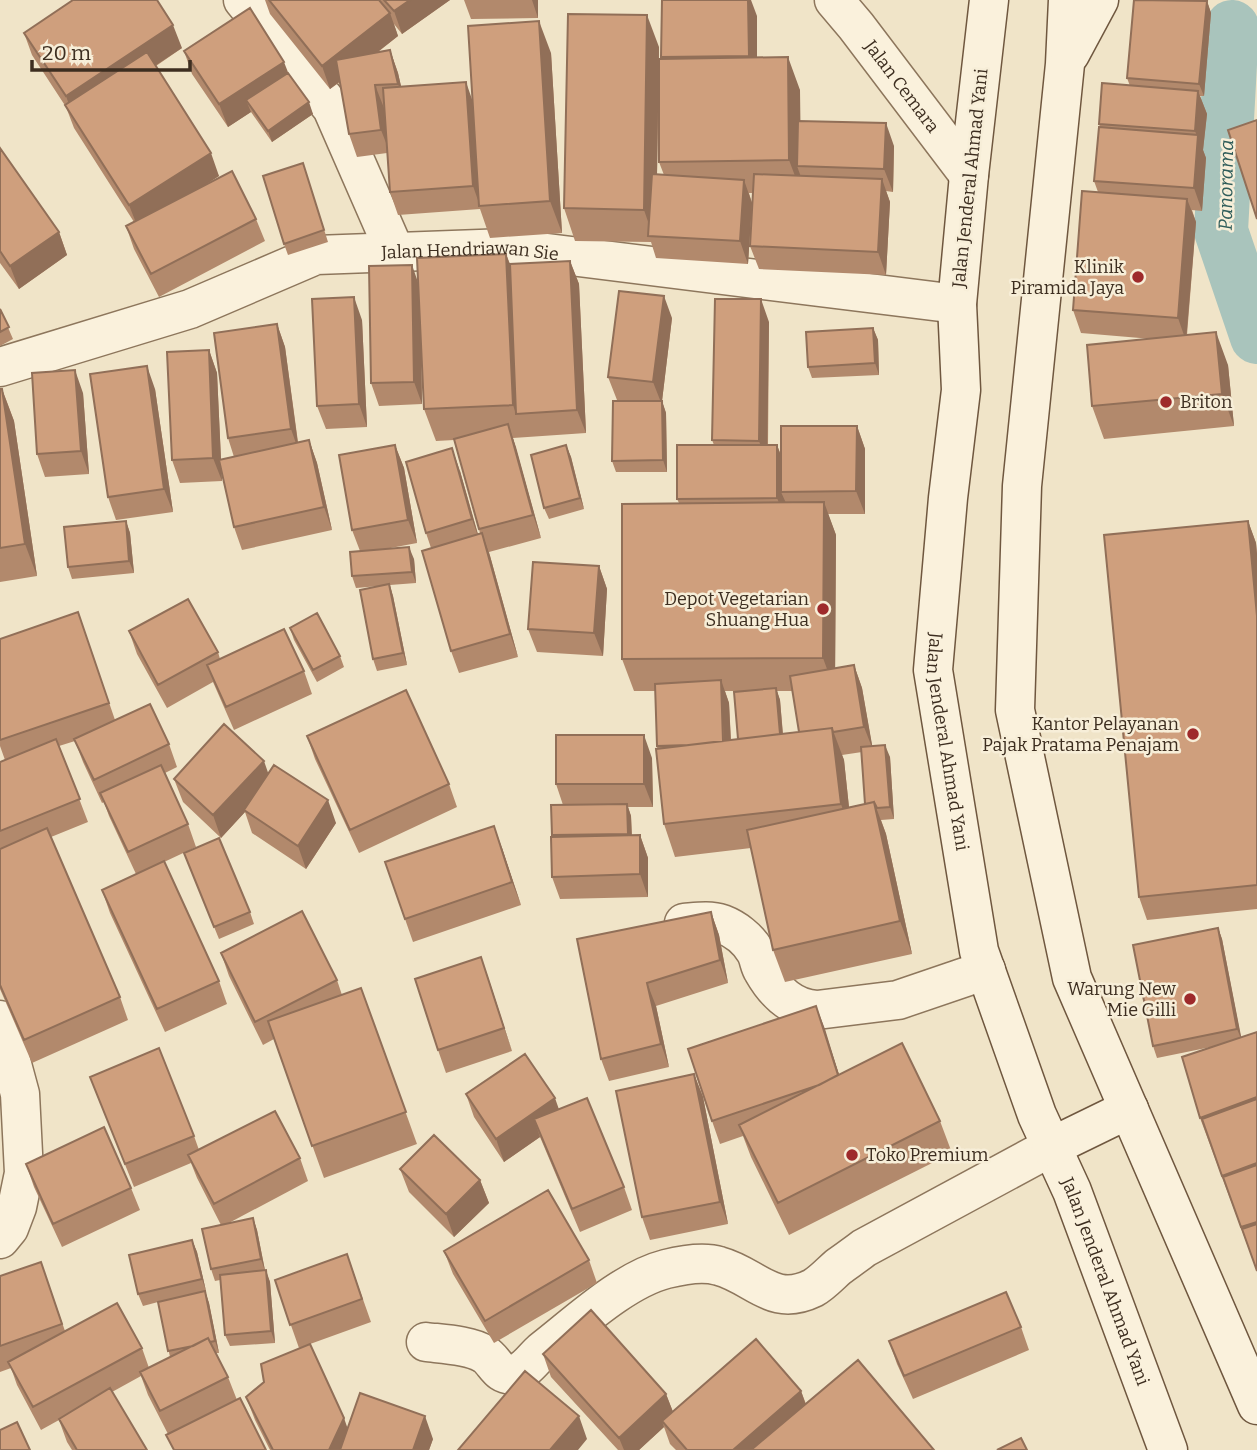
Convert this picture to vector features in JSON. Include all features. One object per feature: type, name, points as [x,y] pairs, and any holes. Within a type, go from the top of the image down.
[{"type":"main road","points":[[243,0],[332,108],[395,252]]},
{"type":"main road","name":"Jalan Cemara","points":[[834,0],[969,175]]},
{"type":"main road","name":"Jalan Jenderal Ahmad Yani","points":[[989,0],[957,304],[961,390],[948,498],[933,670],[979,951],[1037,1115],[1072,1191],[1168,1450]]},
{"type":"main road","points":[[1069,0],[1065,64],[1022,486],[1015,710],[1072,978],[1257,1405]]},
{"type":"main road","points":[[1065,64],[1099,0]]},
{"type":"main road","name":"Jalan Hendriawan Sie","points":[[0,367],[190,309],[316,255],[507,248],[957,304]]},
{"type":"main road","points":[[684,923],[708,921],[722,924],[739,933],[756,952],[762,970],[769,980],[787,1001],[804,1010],[898,1000],[986,970]]},
{"type":"main road","points":[[0,1020],[20,1094],[24,1173],[13,1217],[0,1239]]},
{"type":"main road","points":[[426,1342],[484,1353],[500,1370],[509,1375],[519,1372],[592,1311],[635,1281],[666,1269],[703,1263],[718,1265],[743,1275],[769,1292],[785,1295],[800,1293],[815,1287],[864,1248],[1051,1147],[1129,1109]]},
{"type":"building","points":[[73,0],[157,0],[173,25],[66,96],[24,33]]},
{"type":"building","points":[[269,0],[379,0],[390,13],[322,66]]},
{"type":"building","points":[[384,0],[410,0],[394,11]]},
{"type":"building","points":[[662,0],[748,0],[749,56],[661,57]]},
{"type":"building","points":[[1134,0],[1207,1],[1199,84],[1127,78]]},
{"type":"building","points":[[250,8],[284,62],[219,104],[184,51]]},
{"type":"building","points":[[568,14],[647,15],[644,210],[564,208]]},
{"type":"building","points":[[539,21],[550,201],[479,206],[468,26]]},
{"type":"building","points":[[390,50],[398,84],[375,85],[381,130],[349,134],[336,60]]},
{"type":"building","points":[[147,52],[211,153],[129,205],[65,105]]},
{"type":"building","points":[[788,57],[789,160],[659,162],[659,59]]},
{"type":"building","points":[[288,73],[309,102],[268,131],[246,100]]},
{"type":"building","points":[[466,82],[473,186],[390,192],[383,88]]},
{"type":"building","points":[[1102,83],[1198,91],[1195,131],[1099,124]]},
{"type":"building","points":[[1257,120],[1257,219],[1228,130]]},
{"type":"building","points":[[798,121],[886,123],[884,169],[797,166]]},
{"type":"building","points":[[1099,127],[1198,135],[1194,188],[1094,181]]},
{"type":"building","points":[[0,148],[59,232],[10,266],[0,251]]},
{"type":"building","points":[[303,163],[324,230],[284,244],[263,176]]},
{"type":"building","points":[[232,171],[256,219],[151,274],[126,226]]},
{"type":"building","points":[[652,174],[744,180],[740,241],[648,236]]},
{"type":"building","points":[[754,174],[882,179],[878,252],[750,246]]},
{"type":"building","name":"Klinik Piramida Jaya","points":[[1082,191],[1187,199],[1178,318],[1073,310]]},
{"type":"building","points":[[506,254],[513,405],[424,409],[417,258]]},
{"type":"building","points":[[570,261],[577,410],[516,414],[510,264]]},
{"type":"building","points":[[412,265],[414,382],[371,383],[369,266]]},
{"type":"building","points":[[619,291],[664,296],[653,382],[608,377]]},
{"type":"building","points":[[354,297],[359,404],[317,406],[312,299]]},
{"type":"building","points":[[715,299],[761,299],[759,441],[712,440]]},
{"type":"building","points":[[0,309],[9,327],[0,332]]},
{"type":"building","points":[[277,324],[291,429],[228,438],[214,333]]},
{"type":"building","points":[[873,328],[875,363],[808,367],[806,332]]},
{"type":"building","points":[[1216,332],[1222,394],[1092,406],[1087,345]]},
{"type":"building","points":[[209,350],[213,458],[172,460],[167,352]]},
{"type":"building","points":[[147,366],[164,489],[108,497],[90,374]]},
{"type":"building","points":[[75,370],[81,451],[37,454],[32,373]]},
{"type":"building","points":[[0,389],[25,544],[0,548]]},
{"type":"building","points":[[613,401],[662,401],[663,460],[612,461]]},
{"type":"building","points":[[508,424],[533,515],[479,529],[454,439]]},
{"type":"building","points":[[781,426],[857,426],[856,491],[781,492]]},
{"type":"building","points":[[309,440],[324,507],[234,527],[219,460]]},
{"type":"building","points":[[395,445],[408,520],[352,530],[339,455]]},
{"type":"building","points":[[566,445],[580,498],[544,508],[531,455]]},
{"type":"building","points":[[677,445],[777,445],[777,498],[677,499]]},
{"type":"building","points":[[452,448],[472,519],[426,533],[406,462]]},
{"type":"building","points":[[824,502],[823,658],[622,659],[622,504]]},
{"type":"building","points":[[126,521],[129,561],[68,567],[64,527]]},
{"type":"building","name":"Kantor Pelayanan Pajak Pratama Penajam","points":[[1248,521],[1257,616],[1257,885],[1139,897],[1104,535]]},
{"type":"building","points":[[482,533],[510,634],[451,651],[422,551]]},
{"type":"building","points":[[409,547],[412,572],[352,576],[350,552]]},
{"type":"building","points":[[533,562],[599,566],[594,633],[528,629]]},
{"type":"building","points":[[389,584],[403,653],[373,659],[360,590]]},
{"type":"building","points":[[188,599],[218,652],[158,685],[129,631]]},
{"type":"building","points":[[78,612],[109,703],[0,740],[0,639]]},
{"type":"building","points":[[317,613],[340,656],[313,670],[290,628]]},
{"type":"building","points":[[284,629],[304,671],[226,707],[207,665]]},
{"type":"building","points":[[854,665],[864,727],[833,732],[832,728],[799,732],[790,676]]},
{"type":"building","points":[[721,680],[723,741],[657,746],[655,684]]},
{"type":"building","points":[[776,688],[780,734],[738,739],[734,692]]},
{"type":"building","points":[[406,690],[449,784],[350,830],[307,736]]},
{"type":"building","points":[[150,704],[169,744],[94,780],[74,739]]},
{"type":"building","points":[[224,724],[264,761],[213,815],[174,779]]},
{"type":"building","points":[[832,728],[841,804],[664,824],[656,749]]},
{"type":"building","points":[[556,735],[644,735],[644,784],[556,784]]},
{"type":"building","points":[[56,739],[80,799],[0,831],[0,762]]},
{"type":"building","points":[[885,745],[890,807],[877,808],[874,802],[865,804],[861,747]]},
{"type":"building","points":[[161,765],[188,824],[128,852],[100,793]]},
{"type":"building","points":[[274,765],[328,800],[298,846],[244,810]]},
{"type":"building","points":[[874,802],[900,921],[773,950],[747,830]]},
{"type":"building","points":[[627,804],[628,834],[552,835],[551,805]]},
{"type":"building","points":[[494,826],[512,882],[405,919],[385,862]]},
{"type":"building","points":[[47,828],[120,997],[24,1040],[0,985],[0,849]]},
{"type":"building","points":[[640,835],[640,874],[552,877],[551,837]]},
{"type":"building","points":[[219,838],[250,912],[214,927],[184,853]]},
{"type":"building","points":[[164,861],[219,981],[157,1009],[102,890]]},
{"type":"building","points":[[302,911],[337,980],[255,1022],[221,953]]},
{"type":"building","points":[[711,912],[720,960],[647,983],[661,1044],[601,1059],[577,939]]},
{"type":"building","name":"Warung New Mie Gilli","points":[[1218,928],[1237,1029],[1153,1046],[1133,945]]},
{"type":"building","points":[[481,957],[504,1028],[438,1050],[415,979]]},
{"type":"building","points":[[361,988],[406,1112],[312,1146],[268,1021]]},
{"type":"building","points":[[816,1006],[838,1075],[819,1085],[712,1121],[688,1049]]},
{"type":"building","points":[[1257,1032],[1257,1097],[1200,1118],[1182,1057]]},
{"type":"building","points":[[902,1043],[940,1121],[778,1203],[739,1125]]},
{"type":"building","points":[[159,1048],[194,1136],[125,1164],[90,1077]]},
{"type":"building","points":[[525,1054],[555,1098],[496,1139],[466,1094]]},
{"type":"building","points":[[694,1074],[720,1202],[642,1217],[616,1091]]},
{"type":"building","points":[[587,1098],[624,1187],[572,1209],[534,1119]]},
{"type":"building","points":[[1257,1099],[1257,1163],[1222,1176],[1202,1119]]},
{"type":"building","points":[[275,1111],[300,1158],[214,1204],[188,1155]]},
{"type":"building","points":[[104,1127],[131,1188],[53,1224],[26,1164]]},
{"type":"building","points":[[434,1135],[480,1180],[446,1214],[400,1169]]},
{"type":"building","points":[[1257,1165],[1257,1222],[1241,1227],[1223,1177]]},
{"type":"building","points":[[548,1190],[589,1260],[485,1321],[444,1251]]},
{"type":"building","points":[[253,1218],[261,1259],[211,1269],[202,1229]]},
{"type":"building","points":[[1257,1224],[1257,1271],[1242,1229]]},
{"type":"building","points":[[192,1240],[202,1279],[138,1294],[129,1255]]},
{"type":"building","points":[[347,1254],[362,1299],[290,1325],[275,1280]]},
{"type":"building","points":[[41,1262],[62,1324],[0,1346],[0,1276]]},
{"type":"building","points":[[266,1270],[271,1331],[225,1335],[220,1275]]},
{"type":"building","points":[[205,1291],[215,1341],[210,1342],[208,1338],[193,1346],[168,1351],[158,1302]]},
{"type":"building","points":[[1006,1292],[1021,1327],[904,1376],[889,1341]]},
{"type":"building","points":[[117,1303],[142,1348],[33,1407],[8,1362]]},
{"type":"building","points":[[591,1310],[666,1394],[619,1438],[543,1354]]},
{"type":"building","points":[[208,1338],[228,1377],[160,1411],[140,1372]]},
{"type":"building","points":[[756,1339],[801,1391],[733,1450],[687,1450],[662,1421]]},
{"type":"building","points":[[310,1344],[344,1418],[329,1450],[273,1450],[246,1397],[264,1382],[261,1364]]},
{"type":"building","points":[[858,1360],[934,1450],[751,1450]]},
{"type":"building","points":[[525,1371],[579,1416],[550,1450],[458,1450]]},
{"type":"building","points":[[110,1388],[147,1450],[77,1450],[59,1419]]},
{"type":"building","points":[[360,1393],[425,1416],[413,1450],[340,1450]]},
{"type":"building","points":[[240,1398],[266,1450],[174,1450],[166,1435]]},
{"type":"building","points":[[17,1422],[30,1450],[0,1450],[0,1430]]},
{"type":"building","points":[[1021,1438],[1027,1450],[997,1450]]},
{"type":"waterway","name":"Panorama","points":[[1232,27],[1221,231],[1257,337]]},
{"type":"place","name":"Klinik Piramida Jaya","points":[[1138,277]]},
{"type":"place","name":"Briton","points":[[1166,402]]},
{"type":"place","name":"Depot Vegetarian Shuang Hua","points":[[823,609]]},
{"type":"place","name":"Kantor Pelayanan Pajak Pratama Penajam","points":[[1193,734]]},
{"type":"place","name":"Warung New Mie Gilli","points":[[1190,999]]},
{"type":"place","name":"Toko Premium","points":[[852,1155]]}]
